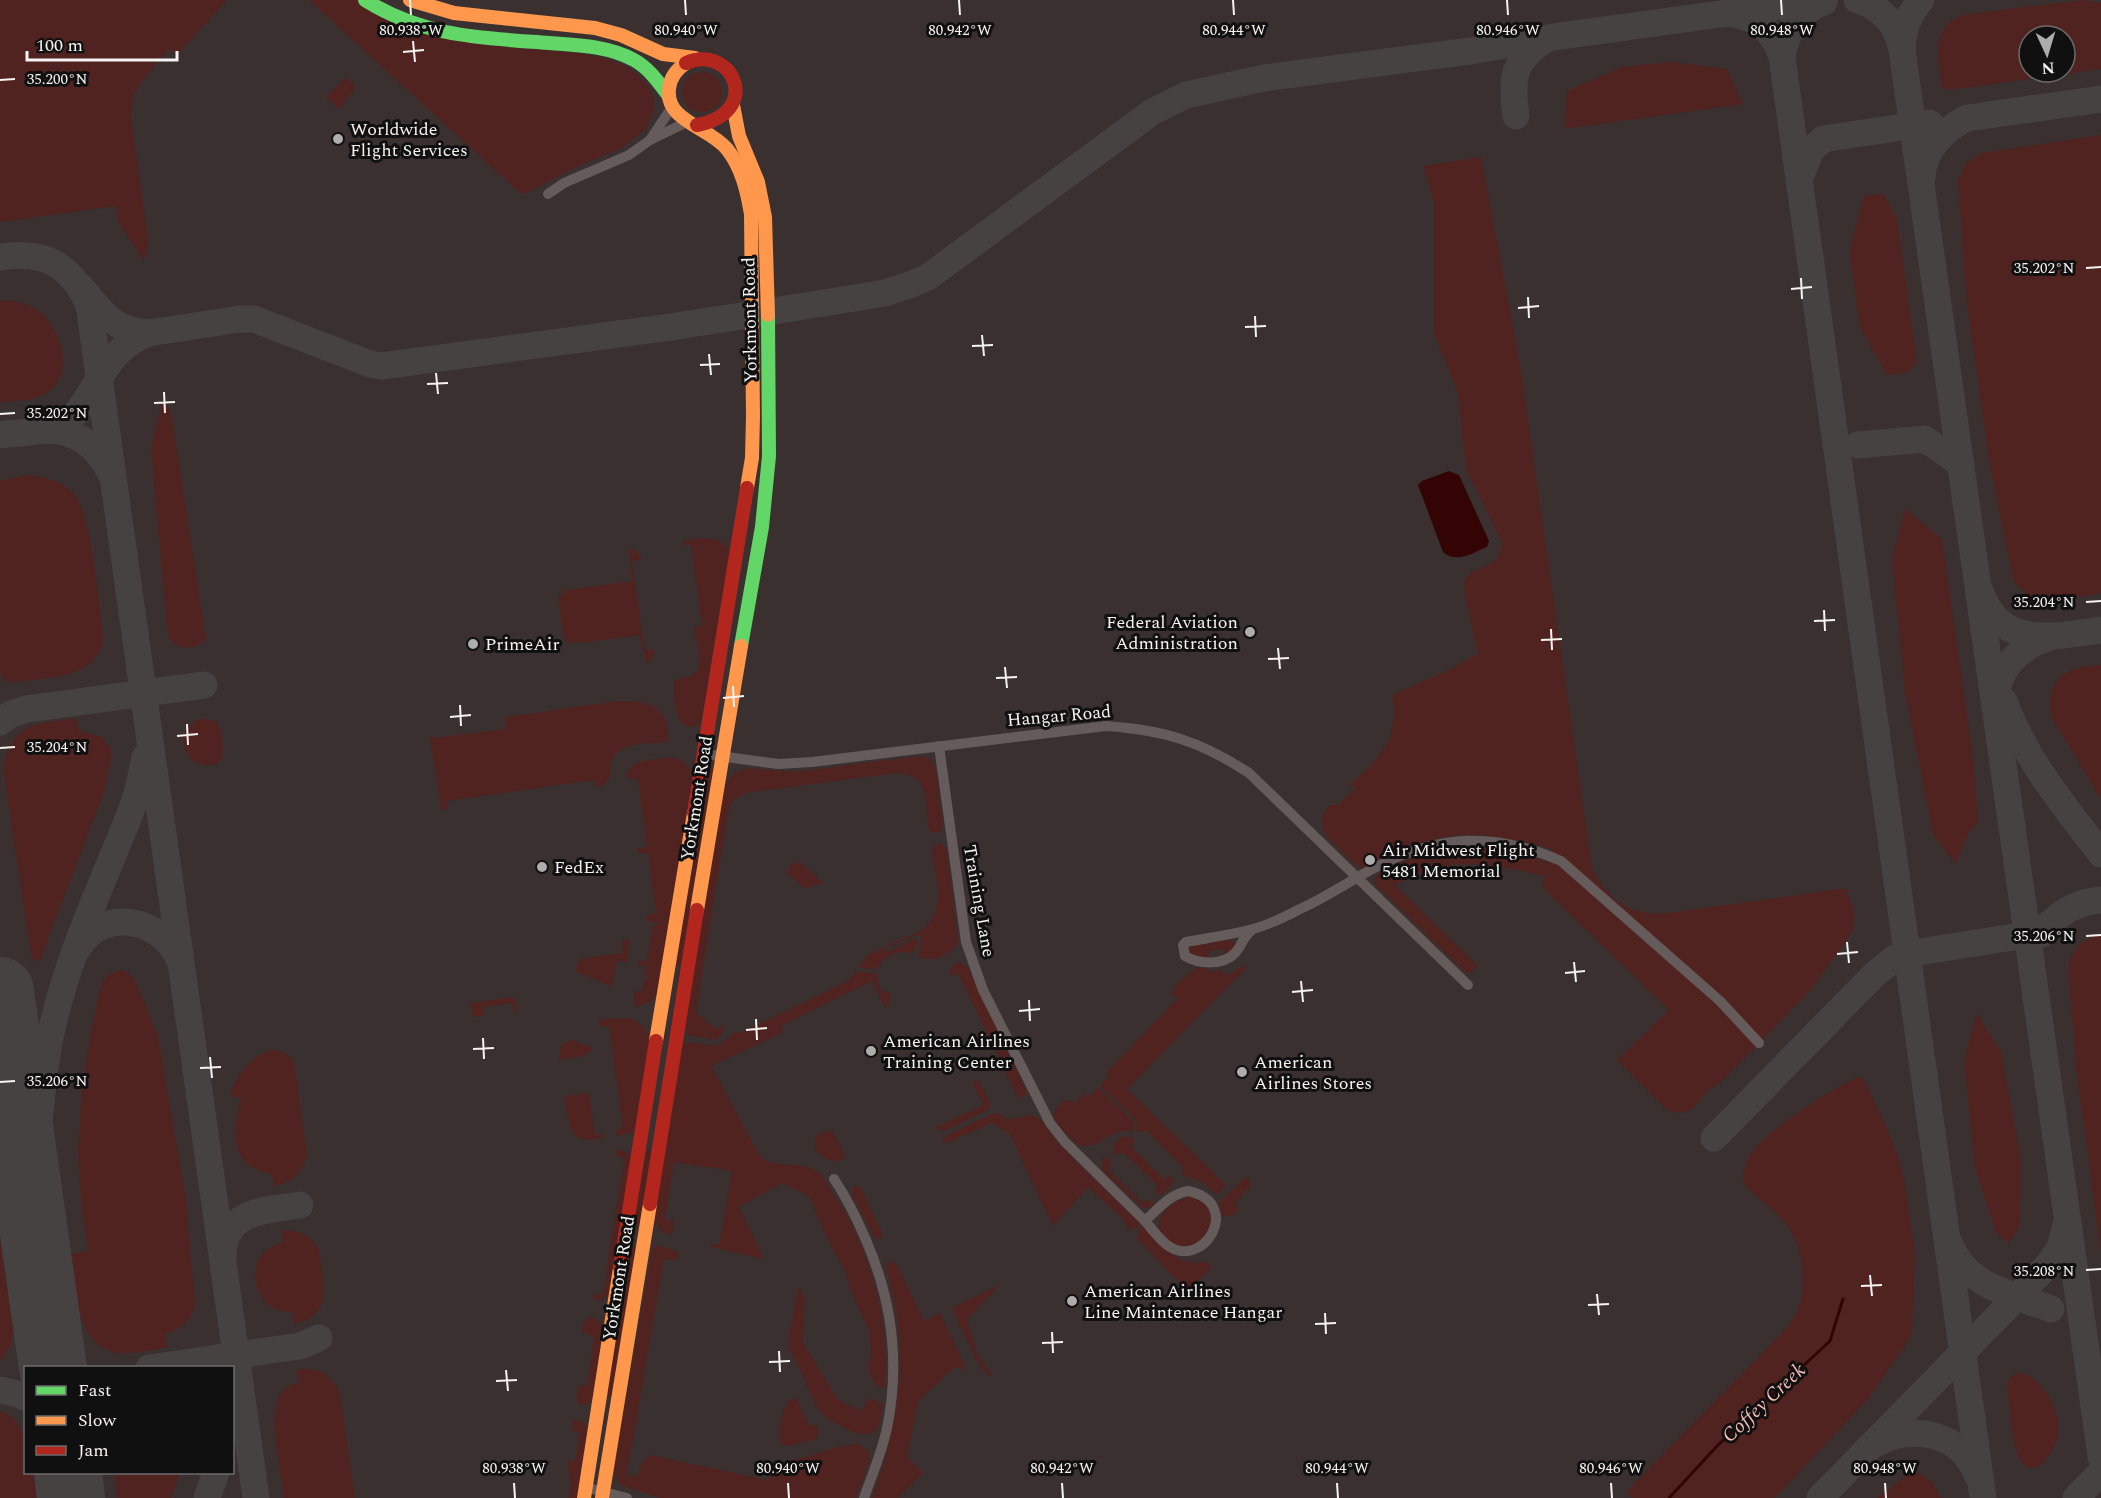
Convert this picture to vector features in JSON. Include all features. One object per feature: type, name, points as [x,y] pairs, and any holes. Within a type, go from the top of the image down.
[{"type":"street","name":"Yorkmont Road","points":[[365,0],[396,17],[449,33],[578,46],[612,52],[640,65],[648,71],[678,116],[726,148],[740,172],[747,193],[751,232],[754,404],[752,458],[657,1034],[585,1493]]},
{"type":"street","name":"Yorkmont Road","points":[[410,0],[454,13],[595,28],[621,35],[663,54],[711,60],[721,64],[729,72],[734,82],[736,94],[733,105],[739,136],[758,182],[765,217],[768,283],[769,456],[762,527],[722,757],[602,1495]]},
{"type":"street","points":[[650,140],[670,102],[669,86],[673,75],[689,61],[700,59]]},
{"type":"street","points":[[548,194],[564,183],[629,155],[650,140],[692,124],[708,125],[719,121],[728,114],[733,105]]},
{"type":"street","name":"Hangar Road","points":[[704,754],[778,764],[1106,726],[1146,729],[1174,736],[1216,753],[1249,773],[1468,986]]},
{"type":"street","name":"Training Lane","points":[[939,746],[966,942],[983,990],[1050,1123],[1065,1142],[1168,1246],[1186,1251],[1204,1245],[1211,1238],[1216,1218],[1209,1200],[1199,1193],[1188,1191],[1171,1197],[1145,1221]]},
{"type":"street","points":[[1252,930],[1186,942],[1183,945],[1185,956],[1202,963],[1226,959],[1236,952],[1245,935],[1252,930],[1300,909],[1379,866],[1416,850],[1453,840],[1494,841],[1540,852],[1561,861],[1720,1001],[1759,1043]]},
{"type":"street","points":[[657,1034],[676,1037]]},
{"type":"street","points":[[640,1141],[659,1142]]},
{"type":"street","points":[[834,1179],[852,1210],[873,1256],[881,1280],[891,1329],[894,1373],[887,1429],[864,1498]]},
{"type":"street","points":[[626,1233],[644,1235]]},
{"type":"street","points":[[597,1416],[615,1419]]},
{"type":"street","points":[[585,1493],[627,1498]]},
{"type":"shaded area","points":[[0,0],[2101,0],[2101,1498],[0,1498]]},
{"type":"shaded area","points":[[0,0],[227,0],[177,55],[169,49],[142,81],[133,96],[131,118],[148,239],[145,258],[143,259],[119,223],[116,206],[0,222]]},
{"type":"shaded area","points":[[309,0],[358,0],[396,22],[477,44],[587,54],[607,59],[623,65],[648,85],[654,97],[654,109],[646,129],[621,148],[574,168],[527,193],[520,193]]},
{"type":"shaded area","points":[[2084,0],[2101,3],[2101,69],[2077,72],[2077,24],[2017,24],[2017,81],[1950,90],[1942,87],[1939,46],[1947,25],[1960,17]]},
{"type":"shaded area","points":[[1671,62],[1727,69],[1743,104],[1564,129],[1567,91],[1622,67]]},
{"type":"shaded area","points":[[702,72],[710,73],[716,78],[721,84],[721,100],[716,106],[710,111],[702,112],[694,111],[688,106],[683,100],[682,92],[683,84],[688,78],[694,73]]},
{"type":"shaded area","points":[[346,78],[356,87],[339,109],[326,97]]},
{"type":"shaded area","points":[[2101,135],[2101,593],[2064,599],[2041,599],[2021,589],[2013,579],[1989,459],[1967,305],[1958,180],[1966,163],[1982,153]]},
{"type":"shaded area","points":[[1481,157],[1520,364],[1592,868],[1614,898],[1623,905],[1644,912],[1670,913],[1846,889],[1855,914],[1853,929],[1811,990],[1720,1083],[1712,1087],[1692,1109],[1686,1112],[1678,1113],[1667,1110],[1617,1060],[1669,1010],[1542,887],[1545,876],[1469,864],[1434,869],[1395,885],[1478,966],[1469,973],[1466,973],[1375,884],[1374,880],[1383,870],[1442,849],[1494,847],[1512,850],[1548,863],[1552,849],[1490,836],[1458,835],[1427,842],[1362,868],[1352,862],[1327,837],[1322,825],[1324,812],[1329,805],[1339,805],[1356,787],[1348,786],[1369,767],[1385,747],[1393,724],[1392,695],[1455,667],[1478,653],[1464,592],[1464,581],[1471,572],[1490,564],[1499,556],[1502,543],[1466,469],[1458,393],[1434,333],[1434,201],[1423,166]]},
{"type":"shaded area","points":[[1883,194],[1897,219],[1917,362],[1906,373],[1887,375],[1860,328],[1850,255],[1864,196]]},
{"type":"shaded area","points":[[8,300],[30,306],[49,322],[60,343],[63,366],[55,386],[45,394],[0,403],[0,301]]},
{"type":"shaded area","points":[[162,402],[170,410],[173,424],[206,639],[197,646],[187,648],[177,645],[168,637],[151,449]]},
{"type":"shaded area","points":[[1449,471],[1459,475],[1489,541],[1487,547],[1459,557],[1443,552],[1418,485],[1422,481]]},
{"type":"shaded area","points":[[28,475],[47,478],[58,483],[74,494],[80,504],[90,538],[103,634],[101,648],[95,658],[75,672],[63,676],[13,682],[5,681],[1,675],[0,666],[0,481]]},
{"type":"shaded area","points":[[1905,509],[1942,539],[1973,758],[1978,820],[1969,831],[1956,864],[1933,835],[1905,691],[1892,559]]},
{"type":"shaded area","points":[[701,538],[723,543],[729,554],[703,714],[697,726],[689,727],[680,719],[677,712],[674,681],[690,676],[696,671],[699,653],[694,628],[702,625],[691,545],[683,545],[682,542]]},
{"type":"shaded area","points":[[629,549],[635,550],[642,559],[632,562],[645,650],[655,652],[646,664],[640,635],[581,643],[580,641],[567,643],[564,638],[558,597],[562,596],[562,591],[632,581]]},
{"type":"shaded area","points":[[2101,665],[2101,799],[2053,720],[2050,698],[2055,684],[2065,674],[2079,668]]},
{"type":"shaded area","points":[[619,701],[639,702],[655,707],[665,719],[668,739],[666,742],[628,746],[621,749],[612,760],[609,779],[602,786],[595,786],[594,780],[447,801],[448,809],[441,810],[430,736],[434,738],[506,729],[505,719],[507,717]]},
{"type":"shaded area","points":[[76,718],[79,731],[102,737],[112,751],[111,759],[104,792],[40,960],[32,961],[3,768],[7,753],[20,733],[38,724]]},
{"type":"shaded area","points":[[202,719],[216,722],[223,746],[221,759],[209,765],[199,764],[191,758],[183,744],[187,728]]},
{"type":"shaded area","points":[[919,756],[930,759],[936,769],[943,826],[939,833],[930,831],[928,826],[924,790],[915,778],[907,774],[896,773],[745,793],[733,801],[729,808],[696,1012],[717,1030],[722,1026],[725,1028],[716,1040],[688,1035],[685,1025],[723,792],[729,779],[735,773],[748,768],[796,772]]},
{"type":"shaded area","points":[[671,757],[686,764],[692,780],[658,992],[649,1003],[634,1006],[634,993],[642,991],[645,977],[650,976],[645,975],[646,966],[638,965],[639,960],[647,961],[653,925],[658,924],[657,922],[646,922],[647,915],[656,913],[648,853],[638,854],[637,848],[647,847],[638,778],[628,779],[626,775],[633,765]]},
{"type":"shaded area","points":[[711,766],[713,771],[682,964],[678,966],[675,964],[707,770]]},
{"type":"shaded area","points":[[940,843],[947,849],[958,943],[955,948],[941,957],[929,959],[918,957],[922,940],[919,934],[890,946],[887,945],[917,932],[932,920],[936,911],[938,891],[932,851],[933,847]]},
{"type":"shaded area","points":[[800,862],[823,883],[804,888],[785,871],[791,869],[790,865]]},
{"type":"shaded area","points":[[2101,935],[2101,1254],[2076,1066],[2068,965],[2080,944],[2089,938]]},
{"type":"shaded area","points":[[916,938],[919,942],[912,953],[902,952],[892,955],[883,960],[876,969],[858,968],[869,954],[884,947],[887,952]]},
{"type":"shaded area","points":[[629,939],[628,962],[617,961],[612,987],[575,971],[580,959],[623,953],[622,940]]},
{"type":"shaded area","points":[[1230,940],[1236,944],[1229,954],[1224,954],[1225,948],[1210,951],[1206,958],[1193,957],[1188,951],[1191,946]]},
{"type":"shaded area","points":[[960,962],[968,968],[1026,1090],[1027,1093],[1023,1098],[1017,1096],[958,973],[950,977],[951,967]]},
{"type":"shaded area","points":[[1245,965],[1247,967],[1127,1089],[1226,1185],[1217,1195],[1201,1181],[1181,1175],[1184,1168],[1147,1131],[1137,1132],[1136,1120],[1101,1087],[1101,1084],[1109,1077],[1106,1073],[1179,997],[1170,994],[1176,988],[1174,986],[1197,967],[1206,968],[1210,972],[1221,970],[1227,976]]},
{"type":"shaded area","points":[[121,970],[126,971],[136,982],[158,1036],[186,1200],[195,1306],[184,1324],[165,1334],[168,1347],[127,1353],[106,1349],[94,1341],[86,1329],[77,1299],[71,1254],[88,1251],[78,1154],[82,1094],[89,1043],[103,981],[110,974]]},
{"type":"shaded area","points":[[856,972],[876,973],[880,990],[891,994],[888,1006],[885,1008],[872,981],[781,1026],[784,1032],[711,1066],[760,1156],[774,1163],[806,1166],[820,1174],[850,1222],[869,1266],[881,1314],[886,1362],[885,1386],[882,1388],[874,1383],[869,1372],[868,1363],[871,1357],[869,1331],[851,1291],[846,1273],[826,1236],[809,1196],[782,1183],[739,1207],[764,1259],[710,1245],[720,1244],[732,1171],[674,1162],[665,1219],[675,1222],[671,1235],[659,1229],[655,1216],[682,1044],[685,1042],[718,1046],[734,1033],[743,1032],[849,980]]},
{"type":"shaded area","points":[[513,997],[516,999],[517,1012],[514,1013],[512,1003],[484,1007],[483,1016],[473,1017],[471,1003]]},
{"type":"shaded area","points":[[1977,1013],[2001,1052],[2021,1158],[2020,1226],[2009,1243],[1996,1232],[1975,1168],[1964,1060]]},
{"type":"shaded area","points":[[626,1018],[643,1026],[648,1034],[649,1044],[636,1128],[629,1134],[617,1136],[615,1130],[623,1128],[609,1026],[601,1027],[599,1022],[600,1020]]},
{"type":"shaded area","points":[[571,1040],[591,1047],[592,1050],[584,1056],[559,1060],[561,1045]]},
{"type":"shaded area","points":[[277,1050],[285,1053],[294,1061],[307,1155],[296,1176],[281,1185],[274,1186],[272,1174],[258,1170],[241,1156],[235,1136],[241,1099],[230,1095],[242,1072],[254,1059],[261,1054]]},
{"type":"shaded area","points":[[1858,1077],[1864,1079],[1885,1124],[1899,1159],[1904,1179],[1915,1254],[1912,1332],[1909,1340],[1867,1400],[1775,1498],[1632,1498],[1627,1492],[1629,1489],[1782,1333],[1793,1319],[1800,1304],[1803,1280],[1797,1244],[1781,1218],[1743,1182],[1748,1158],[1769,1134],[1816,1101]]},
{"type":"shaded area","points":[[979,1080],[990,1103],[989,1109],[944,1131],[935,1128],[983,1105],[972,1083]]},
{"type":"shaded area","points":[[1098,1088],[1134,1122],[1134,1131],[1115,1133],[1100,1142],[1084,1146],[1065,1133],[1056,1121],[1054,1113],[1060,1103],[1067,1100],[1075,1103],[1085,1093],[1089,1097]]},
{"type":"shaded area","points":[[589,1093],[595,1134],[604,1134],[605,1137],[584,1139],[577,1136],[570,1124],[565,1096]]},
{"type":"shaded area","points":[[998,1113],[1010,1119],[1033,1115],[1041,1120],[1061,1146],[1141,1224],[1136,1230],[1133,1228],[1130,1232],[1122,1218],[1088,1187],[1053,1226],[1010,1134],[992,1123],[944,1144],[946,1136],[991,1114]]},
{"type":"shaded area","points":[[827,1131],[834,1133],[845,1156],[841,1161],[826,1159],[816,1150],[815,1139],[819,1134]]},
{"type":"shaded area","points":[[1121,1137],[1134,1139],[1132,1147],[1165,1181],[1168,1175],[1173,1178],[1173,1184],[1162,1195],[1155,1194],[1157,1185],[1124,1153],[1116,1155],[1113,1152],[1114,1144]]},
{"type":"shaded area","points":[[618,1149],[628,1154],[630,1166],[609,1293],[604,1299],[596,1301],[593,1294],[603,1294],[624,1158],[616,1156]]},
{"type":"shaded area","points":[[647,1150],[652,1151],[641,1223],[636,1226],[633,1221]]},
{"type":"shaded area","points":[[1103,1157],[1111,1161],[1109,1170],[1141,1202],[1150,1200],[1154,1204],[1153,1207],[1143,1208],[1105,1173],[1102,1168]]},
{"type":"shaded area","points":[[1245,1177],[1252,1184],[1235,1203],[1239,1211],[1231,1216],[1222,1215],[1218,1204]]},
{"type":"shaded area","points":[[855,1185],[861,1188],[883,1235],[880,1239],[874,1237],[853,1197],[852,1191]]},
{"type":"shaded area","points":[[1190,1197],[1203,1203],[1210,1211],[1211,1221],[1208,1231],[1201,1239],[1192,1245],[1181,1246],[1169,1241],[1162,1234],[1159,1227],[1160,1220],[1174,1203]]},
{"type":"shaded area","points":[[1143,1226],[1178,1258],[1196,1263],[1207,1262],[1212,1267],[1188,1291],[1136,1238],[1140,1234],[1137,1232]]},
{"type":"shaded area","points":[[289,1230],[306,1236],[316,1245],[319,1250],[324,1285],[321,1306],[315,1314],[293,1324],[293,1313],[270,1306],[261,1297],[256,1284],[257,1263],[265,1252],[283,1242],[281,1231]]},
{"type":"shaded area","points":[[0,1237],[13,1330],[10,1347],[0,1362]]},
{"type":"shaded area","points":[[656,1245],[676,1251],[679,1257],[675,1260],[664,1259],[627,1475],[637,1477],[642,1463],[650,1455],[768,1480],[775,1467],[779,1465],[841,1446],[859,1444],[869,1451],[870,1458],[856,1498],[660,1498],[621,1485],[617,1480],[614,1466],[652,1251]]},
{"type":"shaded area","points":[[635,1247],[637,1249],[610,1397],[605,1394],[628,1251]]},
{"type":"shaded area","points":[[890,1261],[897,1264],[924,1321],[940,1313],[965,1366],[962,1371],[956,1366],[917,1402],[919,1405],[907,1457],[923,1473],[898,1498],[872,1498],[892,1431],[899,1387],[897,1318],[886,1268]]},
{"type":"shaded area","points":[[1001,1284],[967,1319],[976,1349],[993,1375],[991,1377],[980,1367],[952,1308]]},
{"type":"shaded area","points":[[798,1287],[805,1297],[803,1343],[838,1400],[862,1411],[868,1398],[883,1403],[879,1425],[870,1434],[862,1434],[845,1428],[818,1409],[789,1347]]},
{"type":"shaded area","points":[[588,1317],[598,1321],[603,1331],[592,1400],[586,1405],[578,1404],[576,1400],[578,1386],[587,1385],[594,1336],[582,1332],[583,1324]]},
{"type":"shaded area","points":[[302,1369],[325,1374],[340,1394],[355,1498],[284,1498],[275,1433],[276,1408],[278,1399],[284,1390],[300,1382],[295,1371]]},
{"type":"shaded area","points":[[2018,1373],[2029,1376],[2041,1387],[2053,1405],[2058,1422],[2054,1447],[2045,1461],[2033,1468],[2027,1467],[2018,1455],[2011,1424],[2007,1384],[2010,1377]]},
{"type":"shaded area","points":[[793,1398],[797,1399],[809,1425],[817,1425],[819,1434],[816,1439],[788,1446],[782,1445],[779,1435],[781,1420],[786,1406]]},
{"type":"shaded area","points":[[0,1411],[9,1415],[21,1428],[24,1436],[24,1474],[33,1474],[37,1498],[0,1498]]},
{"type":"shaded area","points":[[573,1420],[584,1422],[588,1430],[577,1498],[568,1498],[570,1485],[567,1461],[575,1461],[580,1432],[572,1431]]},
{"type":"shaded area","points":[[1919,1473],[1933,1483],[1941,1498],[1877,1498],[1907,1475]]},
{"type":"shaded area","points":[[114,1474],[180,1474],[171,1498],[117,1498]]},
{"type":"waterway","name":"Coffey Creek","points":[[1669,1498],[1718,1445],[1830,1341],[1843,1299]]},
{"type":"taxiway","points":[[81,287],[109,319],[137,331],[149,333],[240,319],[254,319],[370,364],[382,366],[671,327],[885,293],[928,277],[1152,112],[1186,95],[1264,78],[1824,0]]},
{"type":"taxiway","points":[[1857,0],[1874,7],[1887,18],[1900,41],[1902,50]]},
{"type":"taxiway","points":[[1921,0],[1907,23],[1902,50],[2101,1456]]},
{"type":"taxiway","points":[[1782,57],[1790,31],[1795,24],[1807,11],[1824,2]]},
{"type":"taxiway","points":[[1732,14],[1750,19],[1770,33],[1782,57],[1983,1498]]},
{"type":"taxiway","points":[[1516,116],[1514,92],[1516,72],[1526,55],[1545,40]]},
{"type":"taxiway","points":[[1922,178],[1930,150],[1950,128],[1967,118],[2101,99]]},
{"type":"taxiway","points":[[1800,178],[1811,150],[1823,139],[1930,123]]},
{"type":"taxiway","points":[[0,257],[30,256],[54,263],[73,279],[89,305],[256,1498]]},
{"type":"taxiway","points":[[0,435],[44,430],[68,420],[83,405],[116,355],[130,343],[149,333]]},
{"type":"taxiway","points":[[43,430],[66,433],[84,441],[99,454],[111,474]]},
{"type":"taxiway","points":[[1858,445],[1925,439],[1961,464]]},
{"type":"taxiway","points":[[1981,593],[1990,611],[2002,624],[2016,631],[2049,636],[2101,630]]},
{"type":"taxiway","points":[[1995,698],[2001,677],[2013,659],[2030,646],[2051,637]]},
{"type":"taxiway","points":[[0,722],[11,714],[27,709],[204,685]]},
{"type":"taxiway","points":[[2004,701],[2034,762],[2101,854]]},
{"type":"taxiway","points":[[34,1231],[40,1113],[49,1043],[73,956],[130,814],[145,757]]},
{"type":"taxiway","points":[[2042,934],[2054,920],[2068,910],[2083,903],[2101,900]]},
{"type":"taxiway","points":[[1714,1138],[1874,975],[1895,958],[1906,954],[2027,935],[2039,931],[2053,921]]},
{"type":"taxiway","points":[[79,947],[90,934],[103,926],[118,922],[133,923],[148,927],[161,936],[172,947],[180,961]]},
{"type":"taxiway","points":[[223,1255],[225,1240],[239,1221],[261,1211],[300,1205]]},
{"type":"taxiway","points":[[1820,1498],[2049,1264],[2060,1248],[2066,1224]]},
{"type":"taxiway","points":[[1950,1244],[1957,1258],[1979,1279],[1992,1287],[2051,1309]]},
{"type":"taxiway","points":[[163,1366],[300,1346],[319,1338]]},
{"type":"taxiway","points":[[0,1390],[24,1397]]},
{"type":"taxiway","points":[[1877,1443],[1906,1434],[1935,1436],[1960,1450],[1970,1461],[1977,1475]]},
{"type":"taxiway","points":[[2076,1498],[2101,1472]]},
{"type":"taxiway","points":[[207,1498],[215,1474]]},
{"type":"runway","points":[[0,991],[53,1366]]},
{"type":"runway","points":[[68,1474],[71,1498]]},
{"type":"traffic: fast","points":[[365,0],[409,22],[454,34],[582,46],[624,55],[644,67],[669,96]]},
{"type":"traffic: fast","points":[[741,646],[762,527],[769,456],[768,315]]},
{"type":"traffic: slow","points":[[410,0],[454,13],[595,28],[621,35],[663,54],[695,58]]},
{"type":"traffic: slow","points":[[686,63],[672,77],[669,89],[670,100],[674,109],[681,116],[719,141],[732,156],[746,188],[751,214],[753,416],[752,458],[747,488]]},
{"type":"traffic: slow","points":[[733,105],[739,136],[758,182],[765,217],[768,315]]},
{"type":"traffic: slow","points":[[697,910],[741,646]]},
{"type":"traffic: slow","points":[[656,1041],[694,813]]},
{"type":"traffic: slow","points":[[602,1498],[650,1204]]},
{"type":"traffic: slow","points":[[584,1498],[620,1268]]},
{"type":"traffic: jam","points":[[686,63],[703,59],[717,63],[728,71],[734,82],[735,95],[730,107],[717,118],[697,125]]},
{"type":"traffic: jam","points":[[694,813],[747,488]]},
{"type":"traffic: jam","points":[[650,1204],[697,910]]},
{"type":"traffic: jam","points":[[620,1268],[656,1041]]},
{"type":"place","name":"Worldwide Flight Services","points":[[338,139]]},
{"type":"place","name":"Federal Aviation Administration","points":[[1250,632]]},
{"type":"place","name":"PrimeAir","points":[[473,644]]},
{"type":"place","name":"Air Midwest Flight 5481 Memorial","points":[[1370,860]]},
{"type":"place","name":"FedEx","points":[[542,867]]},
{"type":"place","name":"American Airlines Training Center","points":[[871,1051]]},
{"type":"place","name":"American Airlines Stores","points":[[1242,1072]]},
{"type":"place","name":"American Airlines Line Maintenace Hangar","points":[[1072,1301]]}]
